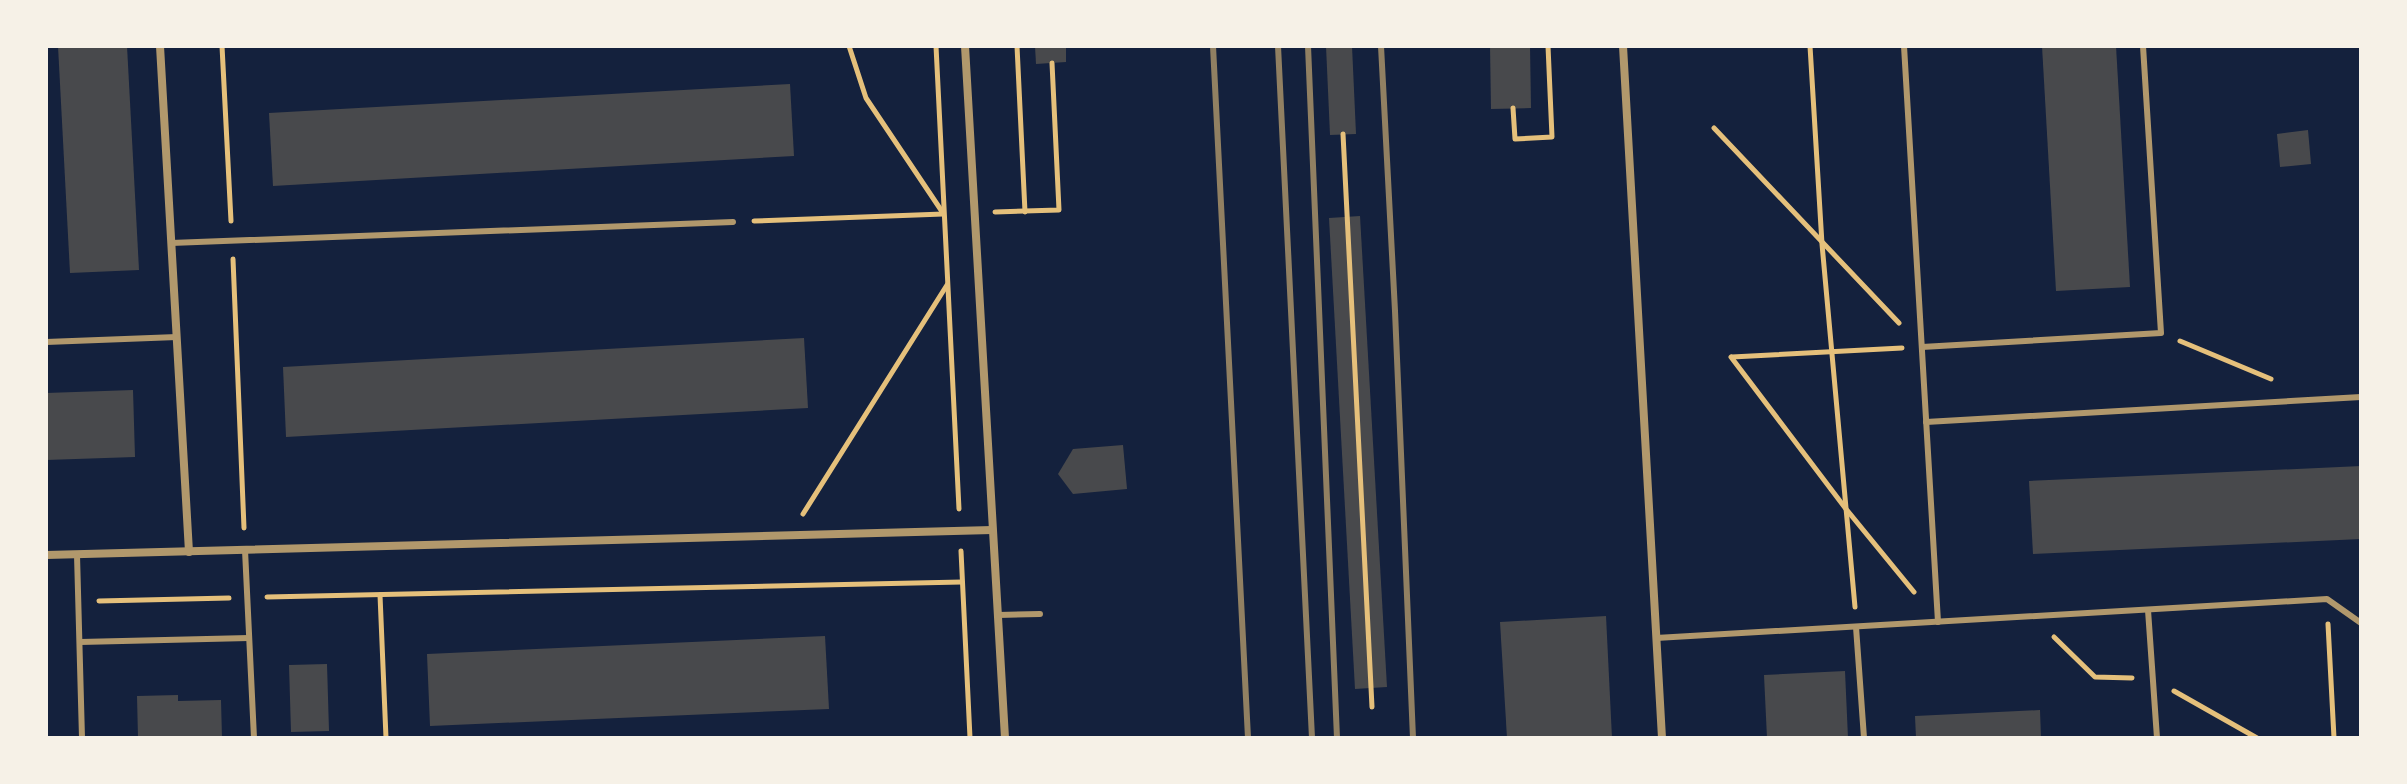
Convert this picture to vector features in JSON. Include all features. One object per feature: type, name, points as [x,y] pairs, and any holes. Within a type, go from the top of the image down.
[{"type":"street","points":[[160,46],[189,552]]},
{"type":"street","points":[[965,46],[1005,738]]},
{"type":"street","points":[[1623,46],[1662,738]]},
{"type":"street","points":[[46,555],[992,530]]},
{"type":"lane","points":[[1904,46],[1938,622]]},
{"type":"lane","points":[[1922,347],[2161,333],[2143,46]]},
{"type":"lane","points":[[171,243],[733,222]]},
{"type":"lane","points":[[46,342],[177,337]]},
{"type":"lane","points":[[1926,422],[2361,397]]},
{"type":"lane","points":[[245,550],[254,738]]},
{"type":"lane","points":[[77,555],[82,738]]},
{"type":"lane","points":[[1656,638],[2327,599],[2361,623]]},
{"type":"lane","points":[[2148,610],[2157,738]]},
{"type":"lane","points":[[998,615],[1040,614]]},
{"type":"lane","points":[[1856,627],[1864,738]]},
{"type":"lane","points":[[80,642],[249,638]]},
{"type":"path","points":[[222,46],[244,531]]},
{"type":"path","points":[[849,46],[866,98],[944,214]]},
{"type":"path","points":[[936,46],[970,738]]},
{"type":"path","points":[[1017,46],[1025,212],[1059,210],[1052,63]]},
{"type":"path","points":[[1513,108],[1515,139],[1552,137],[1548,46]]},
{"type":"path","points":[[1810,46],[1822,244],[1856,627]]},
{"type":"path","points":[[1714,128],[1922,347]]},
{"type":"path","points":[[1343,134],[1372,707]]},
{"type":"path","points":[[733,222],[944,214]]},
{"type":"path","points":[[801,516],[947,284]]},
{"type":"path","points":[[2161,333],[2277,382]]},
{"type":"path","points":[[1919,598],[1846,509],[1731,357],[1922,347]]},
{"type":"path","points":[[78,602],[962,582]]},
{"type":"path","points":[[380,595],[386,738]]},
{"type":"path","points":[[2327,599],[2334,738]]},
{"type":"path","points":[[2034,616],[2095,677],[2154,679],[2257,738]]},
{"type":"building","points":[[58,46],[127,46],[139,270],[70,273]]},
{"type":"building","points":[[1035,46],[1066,46],[1066,62],[1036,64]]},
{"type":"building","points":[[1326,46],[1352,46],[1356,134],[1330,135]]},
{"type":"building","points":[[1490,46],[1530,46],[1531,108],[1491,109]]},
{"type":"building","points":[[2042,46],[2116,46],[2130,287],[2056,291]]},
{"type":"building","points":[[790,84],[794,156],[273,186],[269,113]]},
{"type":"building","points":[[2308,130],[2311,164],[2280,167],[2277,134]]},
{"type":"building","points":[[1360,216],[1387,687],[1355,689],[1329,218]]},
{"type":"building","points":[[804,338],[808,408],[286,437],[283,367]]},
{"type":"building","points":[[133,390],[135,457],[46,460],[46,393]]},
{"type":"building","points":[[1123,445],[1127,489],[1073,494],[1058,474],[1073,449]]},
{"type":"building","points":[[2361,466],[2361,539],[2033,554],[2029,481]]},
{"type":"building","points":[[1606,616],[1612,738],[1507,738],[1500,622]]},
{"type":"building","points":[[825,636],[829,709],[430,726],[427,654]]},
{"type":"building","points":[[327,664],[329,731],[291,732],[289,665]]},
{"type":"building","points":[[1845,671],[1848,738],[1767,738],[1764,675]]},
{"type":"building","points":[[178,695],[178,701],[221,700],[222,738],[138,738],[137,696]]},
{"type":"building","points":[[2040,710],[2041,738],[1916,738],[1915,716]]},
{"type":"railway","points":[[1213,46],[1248,738]]},
{"type":"railway","points":[[1278,46],[1312,738]]},
{"type":"railway","points":[[1308,46],[1337,738]]},
{"type":"railway","points":[[1381,46],[1413,738]]}]
